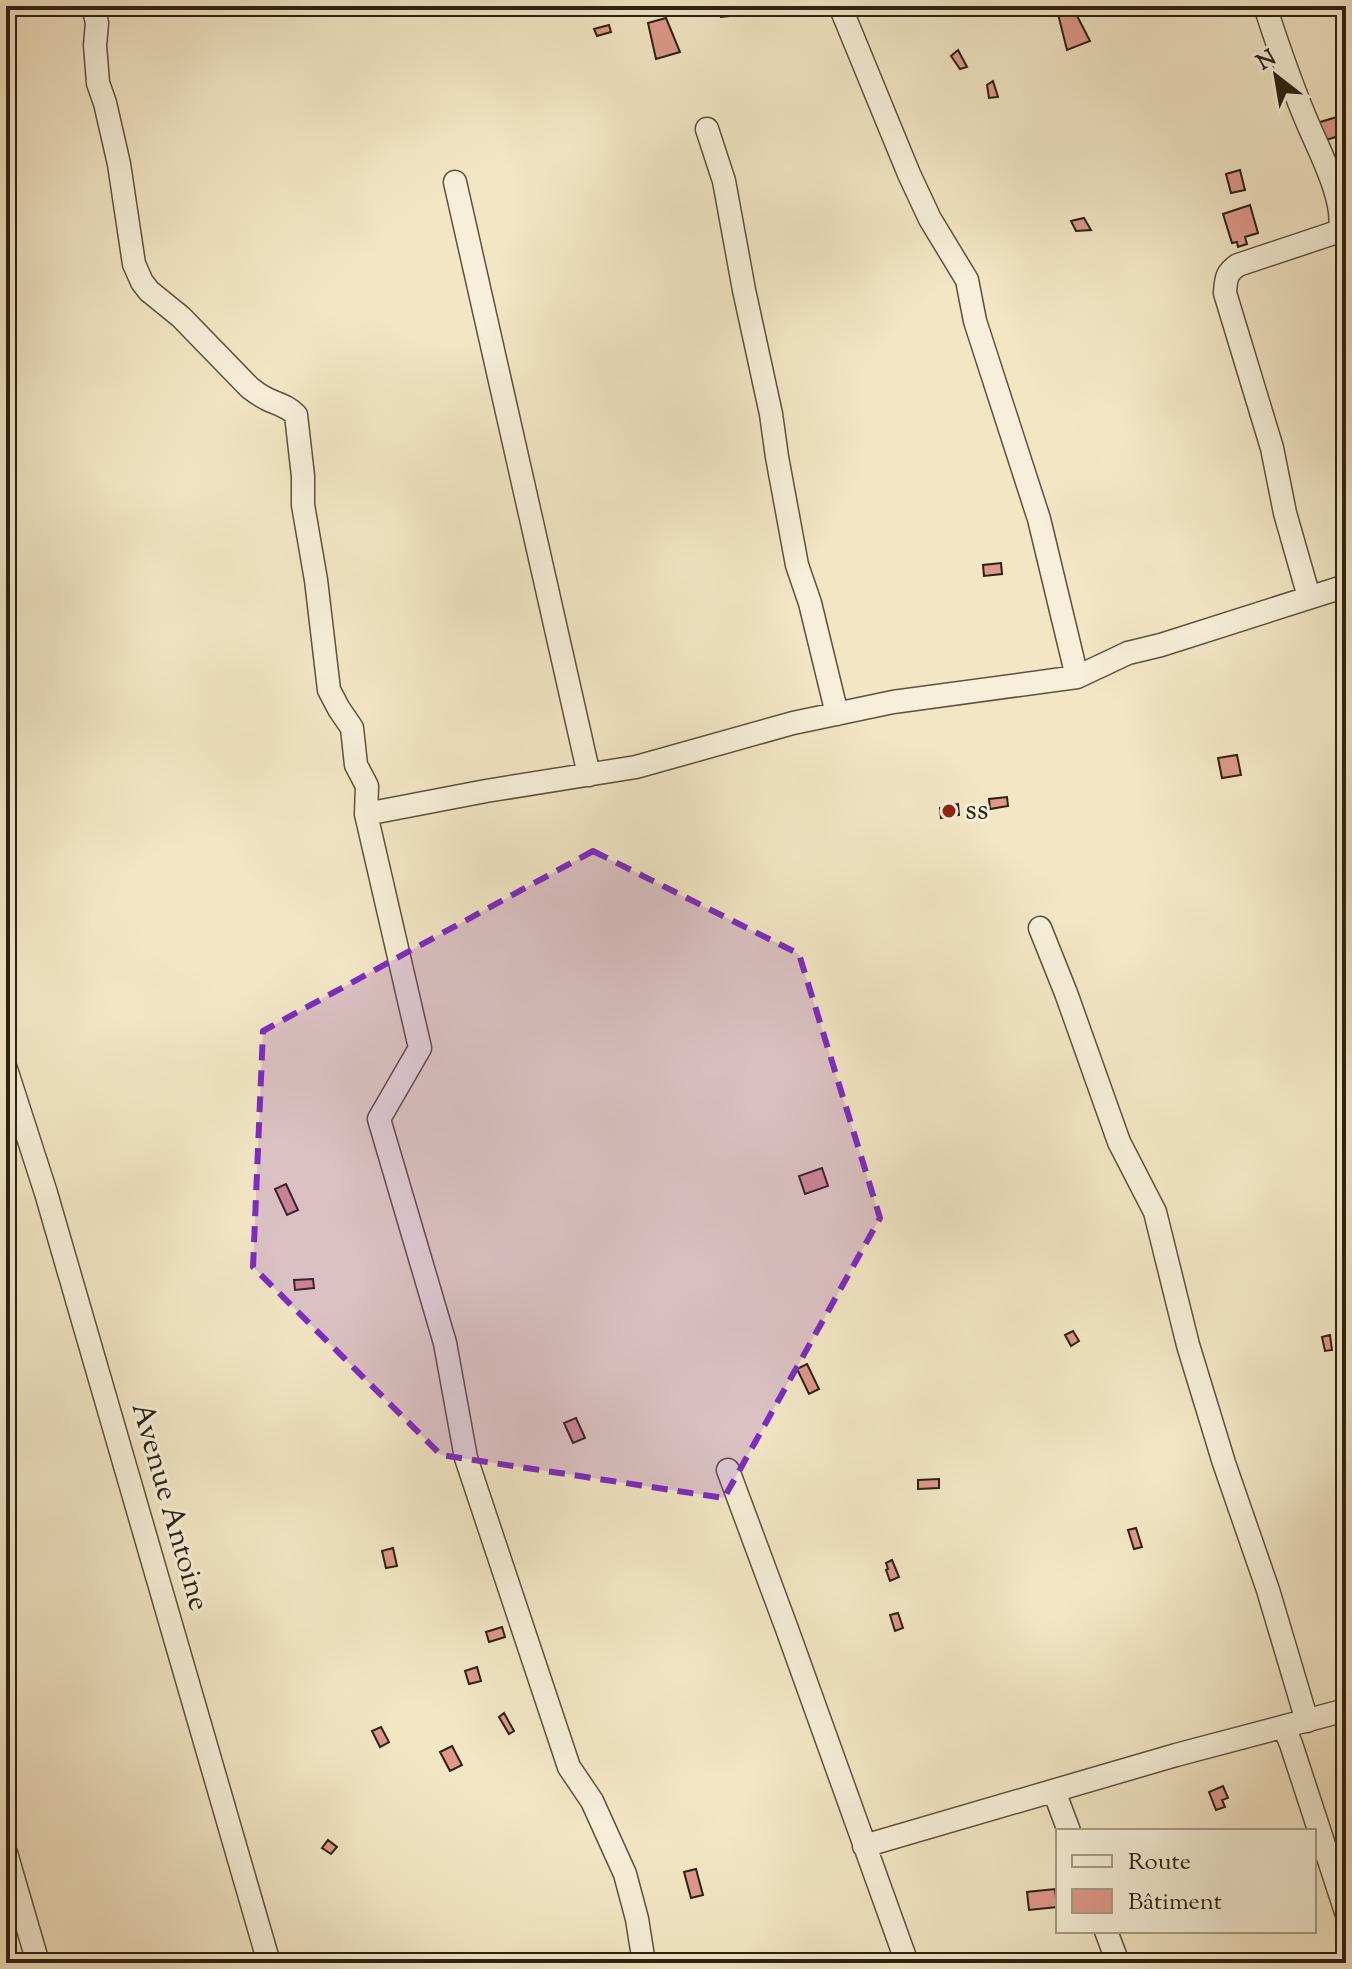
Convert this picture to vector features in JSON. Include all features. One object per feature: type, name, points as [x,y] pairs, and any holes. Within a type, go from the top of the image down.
[{"type":"street","points":[[93,6],[97,23],[98,83],[119,164],[134,264],[142,282],[250,388],[296,415],[303,505],[316,580],[329,690],[352,728],[356,765],[367,786],[366,814],[420,1048],[379,1119],[445,1343],[466,1458],[569,1767],[592,1801],[625,1874],[644,1963]]},
{"type":"street","points":[[840,6],[919,197],[967,280],[975,321],[1039,519],[1077,677]]},
{"type":"street","points":[[1265,6],[1305,119],[1321,152],[1339,204],[1341,222],[1340,229],[1334,233],[1238,265],[1230,270],[1226,278],[1225,293],[1272,448],[1285,513],[1309,597]]},
{"type":"street","points":[[707,129],[724,181],[771,414],[797,565],[810,603],[837,714]]},
{"type":"street","points":[[455,182],[589,775]]},
{"type":"street","points":[[366,814],[636,767],[793,723],[893,702],[1077,677],[1128,653],[1346,586]]},
{"type":"street","points":[[1040,928],[1119,1142],[1155,1212],[1188,1345],[1307,1721]]},
{"type":"street","name":"Avenue Antoine","points":[[6,1069],[46,1193],[269,1963]]},
{"type":"street","points":[[728,1470],[907,1963]]},
{"type":"street","points":[[864,1846],[1176,1755],[1346,1710]]},
{"type":"street","points":[[1284,1727],[1346,1912]]},
{"type":"street","points":[[1054,1791],[1068,1829]]},
{"type":"street","points":[[6,1853],[38,1963]]},
{"type":"street","points":[[1107,1933],[1118,1963]]},
{"type":"highlighted area","points":[[593,851],[799,954],[880,1218],[724,1498],[441,1455],[253,1267],[263,1031]]},
{"type":"building","points":[[720,6],[738,6],[739,15],[721,17]]},
{"type":"building","points":[[1056,6],[1072,6],[1090,41],[1067,50]]},
{"type":"building","points":[[666,18],[680,52],[656,59],[648,23]]},
{"type":"building","points":[[609,25],[611,32],[597,36],[594,29]]},
{"type":"building","points":[[958,50],[967,67],[960,69],[951,56]]},
{"type":"building","points":[[993,81],[998,97],[989,98],[987,85]]},
{"type":"building","points":[[1340,116],[1345,134],[1323,141],[1317,123]]},
{"type":"building","points":[[1240,170],[1245,190],[1231,193],[1226,174]]},
{"type":"building","points":[[1250,205],[1258,233],[1245,237],[1247,244],[1238,247],[1237,242],[1232,243],[1223,214]]},
{"type":"building","points":[[1084,218],[1091,230],[1076,231],[1071,221]]},
{"type":"building","points":[[1001,563],[1002,574],[984,576],[983,565]]},
{"type":"building","points":[[1237,755],[1241,775],[1222,778],[1218,758]]},
{"type":"building","points":[[1007,797],[1008,806],[990,809],[989,799]]},
{"type":"building","name":"ss","points":[[958,804],[959,815],[941,818],[940,808]]},
{"type":"building","points":[[822,1168],[828,1186],[805,1194],[799,1176]]},
{"type":"building","points":[[286,1184],[298,1210],[287,1215],[275,1189]]},
{"type":"building","points":[[313,1279],[314,1288],[295,1290],[294,1280]]},
{"type":"building","points":[[1073,1331],[1079,1341],[1071,1346],[1065,1335]]},
{"type":"building","points":[[1330,1335],[1332,1350],[1325,1351],[1322,1337]]},
{"type":"building","points":[[807,1364],[819,1389],[809,1394],[797,1369]]},
{"type":"building","points":[[576,1418],[585,1438],[573,1443],[564,1423]]},
{"type":"building","points":[[939,1479],[939,1488],[918,1489],[918,1480]]},
{"type":"building","points":[[1136,1528],[1142,1547],[1134,1549],[1128,1530]]},
{"type":"building","points":[[393,1548],[397,1566],[386,1568],[382,1551]]},
{"type":"building","points":[[892,1560],[899,1577],[890,1581],[886,1563]]},
{"type":"building","points":[[898,1613],[903,1628],[895,1631],[890,1615]]},
{"type":"building","points":[[502,1627],[505,1637],[489,1642],[486,1632]]},
{"type":"building","points":[[477,1667],[481,1681],[469,1684],[465,1671]]},
{"type":"building","points":[[504,1713],[514,1731],[509,1734],[499,1717]]},
{"type":"building","points":[[381,1727],[389,1742],[380,1747],[372,1731]]},
{"type":"building","points":[[452,1746],[462,1765],[450,1771],[440,1752]]},
{"type":"building","points":[[1223,1786],[1228,1798],[1222,1800],[1225,1807],[1216,1810],[1209,1792]]},
{"type":"building","points":[[328,1840],[337,1847],[331,1854],[322,1848]]},
{"type":"building","points":[[696,1869],[703,1895],[691,1898],[684,1872]]},
{"type":"building","points":[[1055,1889],[1056,1907],[1029,1910],[1027,1892]]},
{"type":"place","name":"ss","points":[[949,811]]}]
